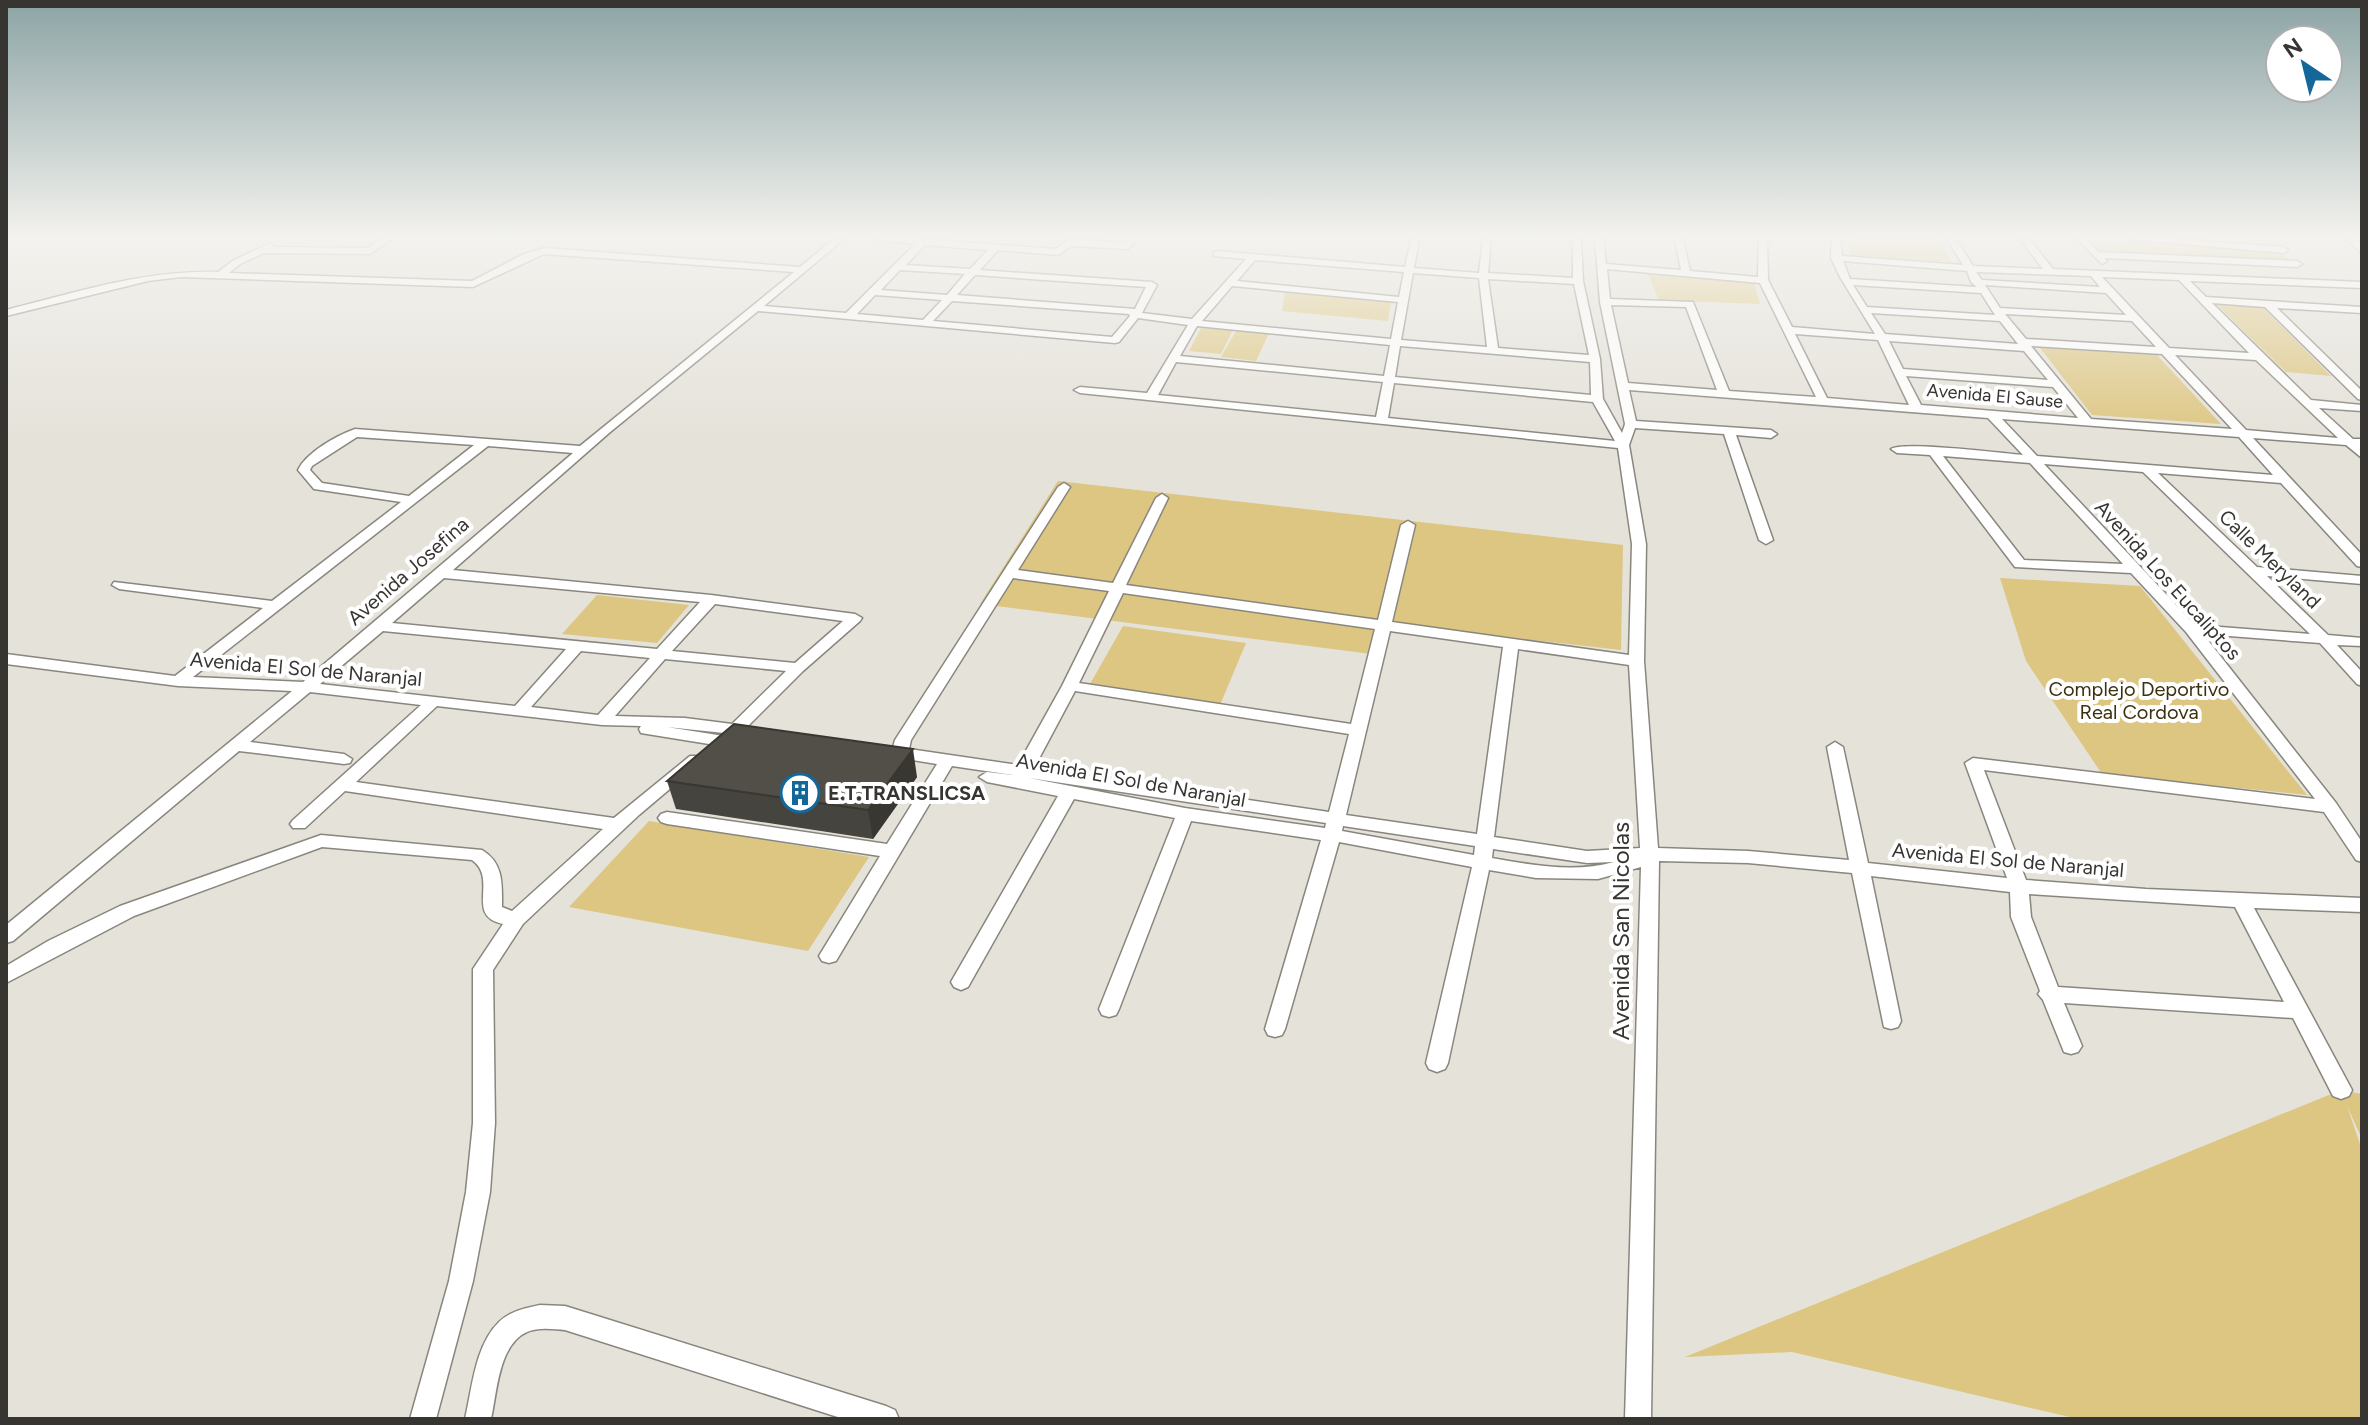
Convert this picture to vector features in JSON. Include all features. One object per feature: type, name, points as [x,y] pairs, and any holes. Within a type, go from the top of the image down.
[{"type":"street","points":[[6,313],[36,306]]},
{"type":"street","name":"Avenida Josefina","points":[[6,936],[237,746],[583,450],[759,306]]},
{"type":"street","points":[[848,317],[860,306]]},
{"type":"street","points":[[925,324],[941,306]]},
{"type":"street","points":[[1042,306],[1194,323],[1595,359]]},
{"type":"street","points":[[756,308],[1115,340],[1141,306]]},
{"type":"street","points":[[1151,397],[1194,323],[1210,306]]},
{"type":"street","points":[[1381,422],[1402,306]]},
{"type":"street","points":[[1487,306],[1493,349]]},
{"type":"street","name":"Avenida San Nicolas","points":[[1583,306],[1595,359],[1597,399],[1623,445],[1639,544],[1636,661],[1650,857],[1638,1419]]},
{"type":"street","points":[[1080,390],[1623,445],[1631,424],[1606,306]]},
{"type":"street","points":[[1691,306],[1725,395]]},
{"type":"street","points":[[1775,306],[1823,401]]},
{"type":"street","points":[[1861,306],[1881,335],[1916,407]]},
{"type":"street","points":[[1994,306],[2087,421]]},
{"type":"street","points":[[2123,306],[2362,563]]},
{"type":"street","points":[[2209,306],[2306,403],[2362,454]]},
{"type":"street","points":[[2270,306],[2362,397]]},
{"type":"street","points":[[2292,306],[2362,310]]},
{"type":"street","points":[[2328,306],[2331,308]]},
{"type":"street","points":[[2347,309],[2362,321]]},
{"type":"street","points":[[1864,310],[2134,318]]},
{"type":"street","points":[[1787,330],[2259,357]]},
{"type":"street","points":[[1174,359],[1597,399]]},
{"type":"street","points":[[1898,372],[2056,384]]},
{"type":"street","name":"Avenida El Sause","points":[[1625,386],[2362,443]]},
{"type":"street","points":[[2306,403],[2362,408]]},
{"type":"street","name":"Avenida Los Eucaliptos","points":[[1993,416],[2191,629],[2330,807],[2362,856]]},
{"type":"street","points":[[1631,424],[1771,434]]},
{"type":"street","points":[[1729,431],[1766,540]]},
{"type":"street","points":[[413,500],[318,486],[304,470],[307,464],[355,433],[583,450]]},
{"type":"street","points":[[178,681],[485,443]]},
{"type":"street","points":[[1897,449],[2031,457],[2283,479]]},
{"type":"street","points":[[1932,450],[2020,564],[2133,569]]},
{"type":"street","name":"Calle Meryland","points":[[2146,468],[2325,640],[2362,681]]},
{"type":"street","points":[[1064,487],[1009,573],[1636,661]]},
{"type":"street","points":[[1021,777],[1070,686],[1162,498]]},
{"type":"street","points":[[1275,1029],[1334,826],[1408,525]]},
{"type":"street","points":[[2254,571],[2362,580]]},
{"type":"street","points":[[423,1419],[461,1281],[478,1192],[484,1123],[483,969],[516,919],[674,774],[730,735],[798,668],[855,618],[711,599],[438,573]]},
{"type":"street","name":"Avenida El Sol de Naranjal","points":[[1009,573],[903,740],[886,757],[1334,826],[1482,861],[1573,875],[1617,869],[1650,857]]},
{"type":"street","points":[[119,585],[277,606]]},
{"type":"street","points":[[602,720],[711,599]]},
{"type":"street","points":[[380,626],[665,652],[798,668]]},
{"type":"street","points":[[2191,629],[2362,642]]},
{"type":"street","points":[[519,711],[579,644]]},
{"type":"street","points":[[1437,1063],[1486,841],[1511,644]]},
{"type":"street","name":"Avenida El Sol de Naranjal","points":[[6,659],[178,681],[306,687],[602,720],[672,735],[730,735],[760,739]]},
{"type":"street","points":[[1070,686],[1356,730]]},
{"type":"street","points":[[299,824],[433,702]]},
{"type":"street","points":[[237,746],[344,759]]},
{"type":"street","points":[[1835,747],[1891,1021]]},
{"type":"street","points":[[2071,1046],[2048,994],[2021,917],[2019,886],[1973,763],[2330,807]]},
{"type":"street","points":[[829,956],[944,765]]},
{"type":"street","name":"Avenida El Sol de Naranjal","points":[[1021,777],[1069,792],[1185,814],[1486,841],[1587,857],[1697,855],[1858,867],[2019,886],[2241,901],[2362,905]]},
{"type":"street","points":[[340,785],[619,825]]},
{"type":"street","points":[[961,982],[1069,792]]},
{"type":"street","points":[[1109,1009],[1185,814]]},
{"type":"street","points":[[667,818],[890,851]]},
{"type":"street","points":[[6,975],[55,946],[127,911],[321,841],[476,854],[487,859],[492,867],[492,909],[498,916],[516,919]]},
{"type":"street","points":[[2241,901],[2341,1090]]},
{"type":"street","points":[[2048,994],[2301,1011]]},
{"type":"street","points":[[478,1419],[498,1342],[506,1329],[521,1320],[542,1315],[565,1318],[886,1419]]},
{"type":"green space","points":[[1283,306],[1390,306],[1388,321],[1282,311]]},
{"type":"green space","points":[[2218,306],[2262,306],[2331,376],[2286,372]]},
{"type":"green space","points":[[1201,328],[1233,330],[1221,354],[1189,351]]},
{"type":"green space","points":[[1236,331],[1269,333],[1256,361],[1221,357]]},
{"type":"green space","points":[[2040,348],[2157,355],[2221,424],[2092,415]]},
{"type":"green space","points":[[1058,481],[1623,545],[1621,650],[1382,623],[1371,654],[980,604]]},
{"type":"green space","name":"Complejo Deportivo Real Cordova","points":[[2000,578],[2140,586],[2307,795],[2102,774],[2026,661]]},
{"type":"green space","points":[[597,595],[689,605],[657,643],[562,634]]},
{"type":"green space","points":[[1123,626],[1246,643],[1220,705],[1090,684]]},
{"type":"green space","points":[[649,821],[869,857],[808,951],[569,907]]},
{"type":"green space","points":[[2341,1090],[2362,1094],[2362,1139],[2347,1106],[2362,1150],[2362,1419],[2078,1419],[1792,1352],[1685,1357]]},
{"type":"building","points":[[734,724],[913,749],[868,810],[667,781]]},
{"type":"place","name":"E.T.TRANSLICSA","points":[[800,793]]}]
